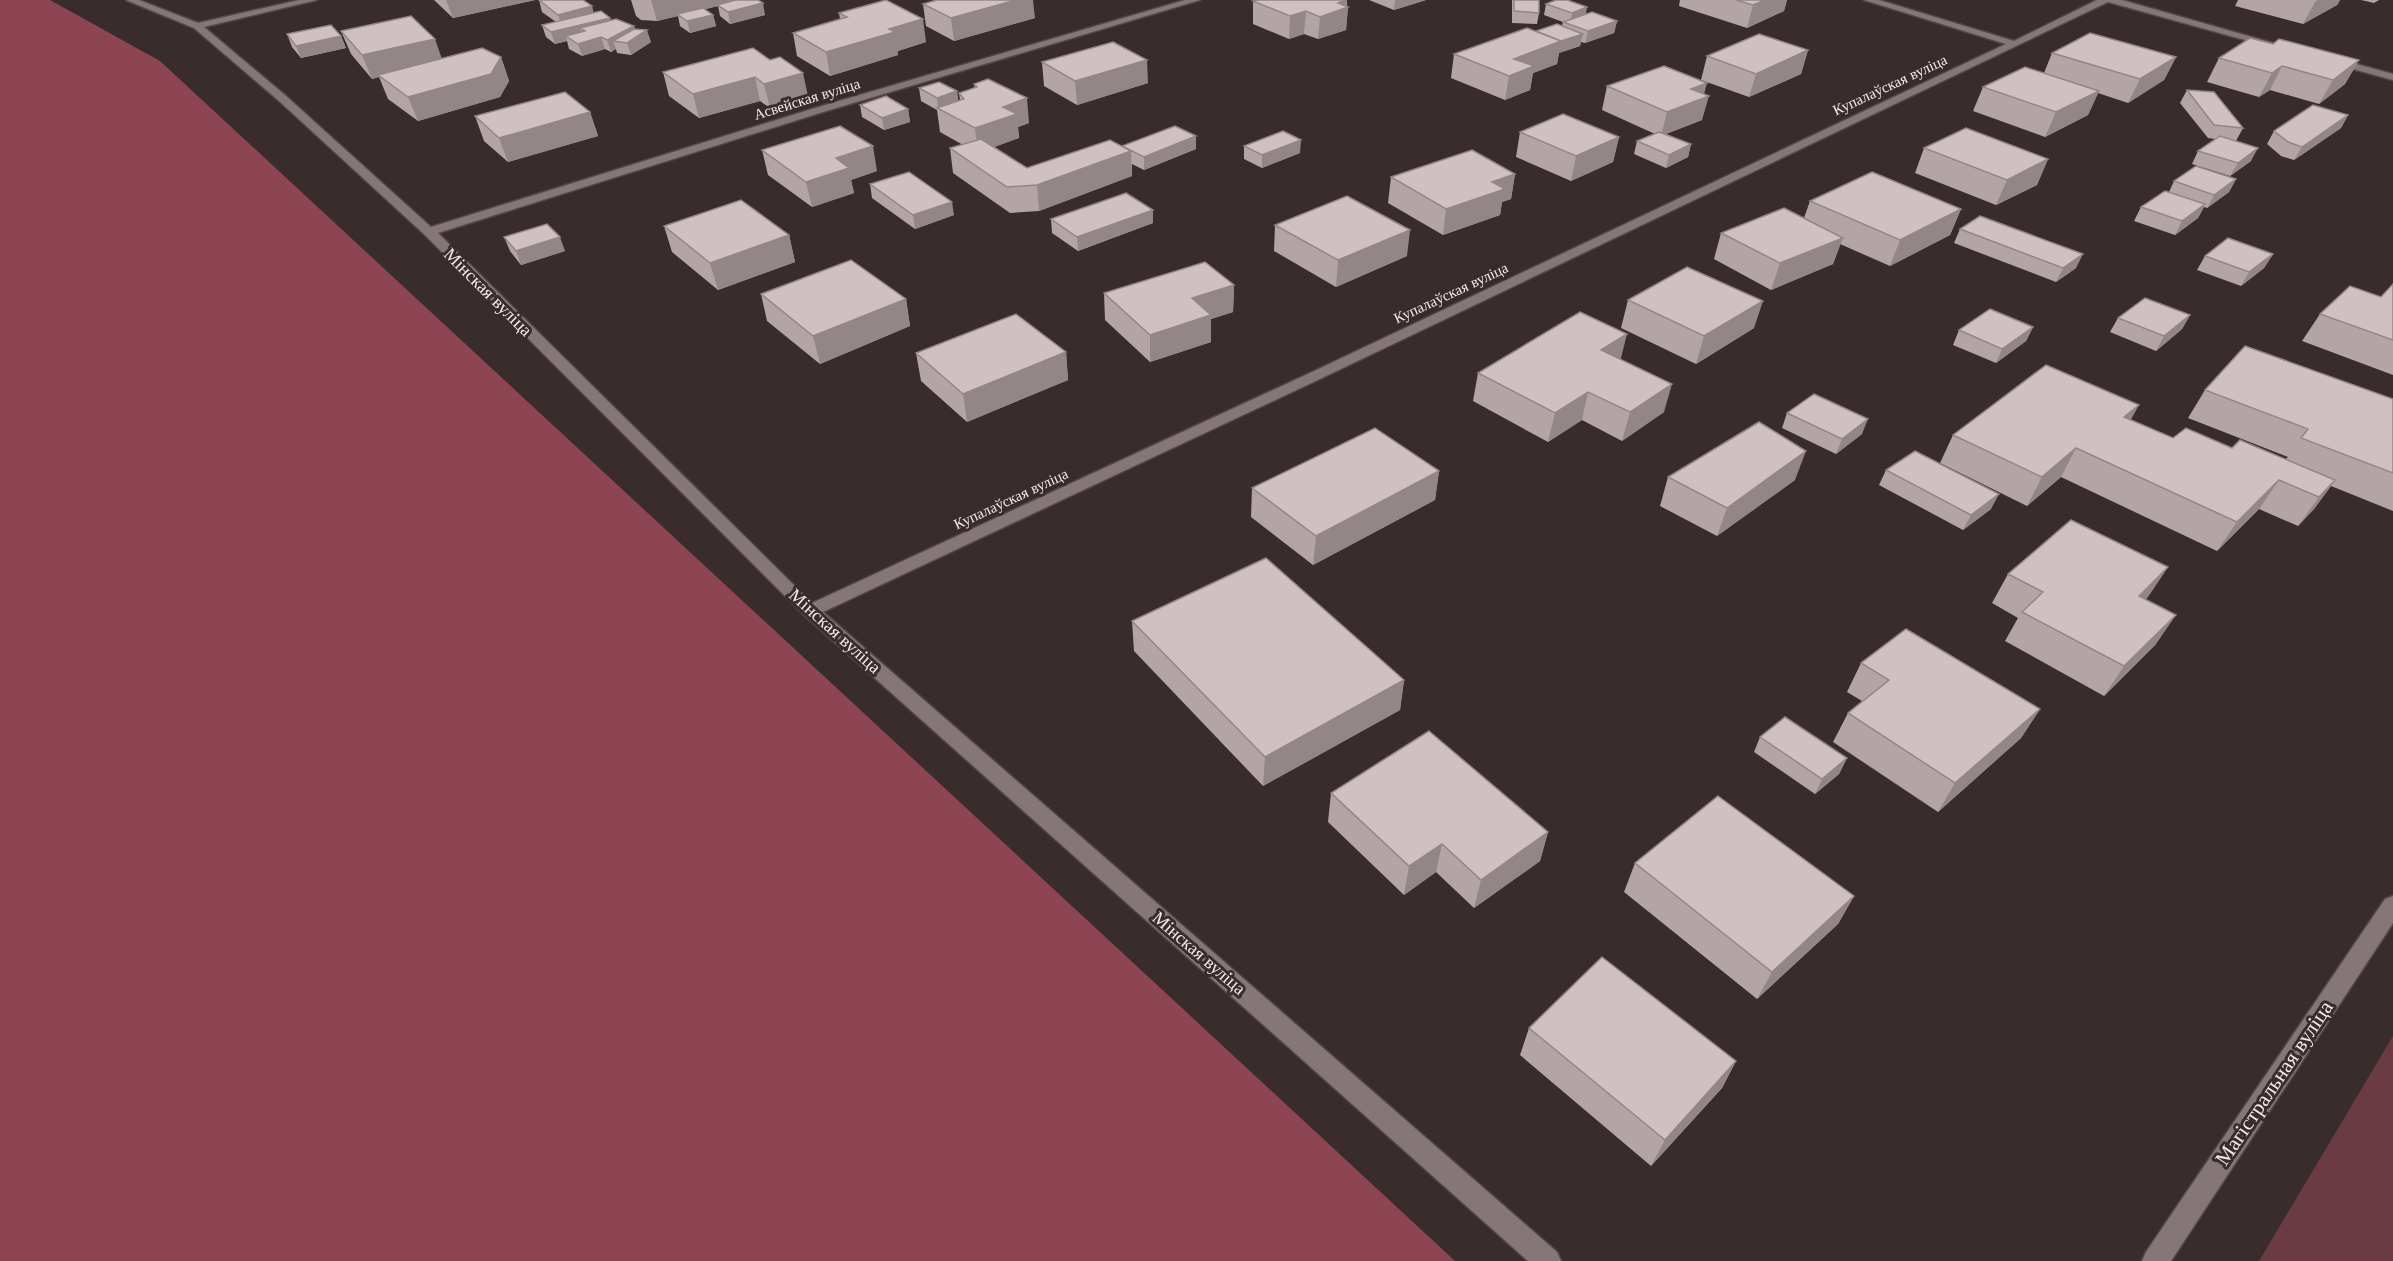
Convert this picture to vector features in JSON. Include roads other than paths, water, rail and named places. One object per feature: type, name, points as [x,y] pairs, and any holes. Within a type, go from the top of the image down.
[{"type":"street","name":"Мінская вуліца","points":[[130,0],[197,26],[282,98],[429,232],[810,611],[1548,1261]]},
{"type":"street","points":[[197,26],[312,0]]},
{"type":"street","name":"Асвейская вуліца","points":[[429,232],[830,107],[1195,0]]},
{"type":"street","points":[[1869,0],[2015,44]]},
{"type":"street","name":"Купалаўская вуліца","points":[[810,611],[1327,370],[2104,0]]},
{"type":"street","points":[[2111,0],[2303,52]]},
{"type":"street","points":[[2325,59],[2393,77]]},
{"type":"street","name":"Магістральная вуліца","points":[[2155,1261],[2393,905]]}]
